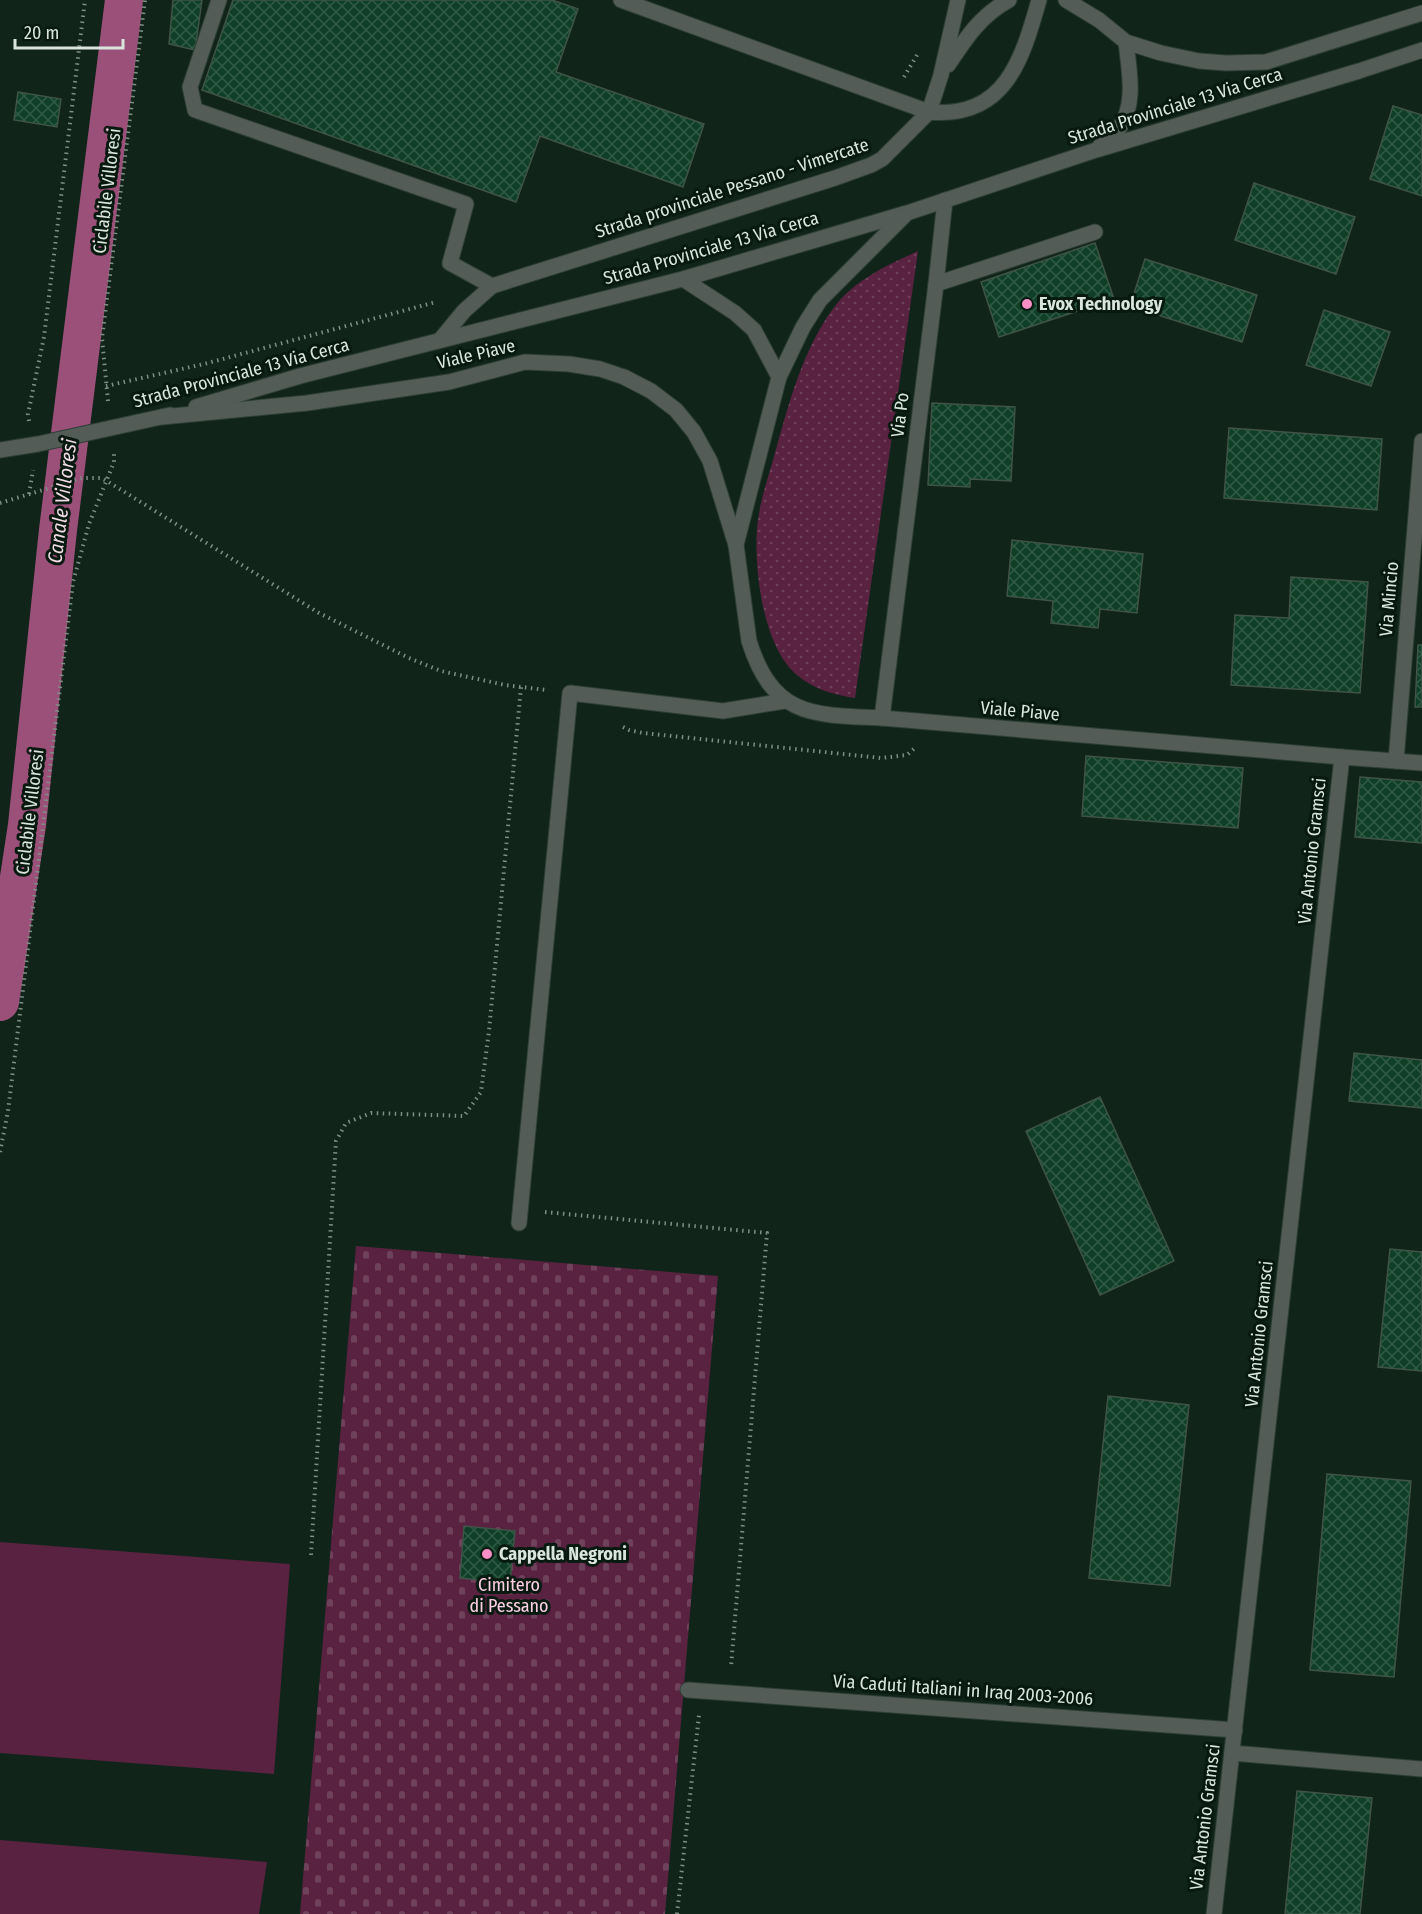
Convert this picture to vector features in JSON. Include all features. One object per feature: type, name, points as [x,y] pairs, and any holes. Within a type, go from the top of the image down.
[{"type":"street","points":[[219,0],[190,87],[195,110],[466,204],[450,263],[492,286]]},
{"type":"street","points":[[621,0],[929,112],[949,114],[972,108],[1002,87],[1016,69],[1040,0]]},
{"type":"street","name":"Strada provinciale Pessano - Vimercate","points":[[441,339],[464,311],[492,286],[872,165],[882,159],[929,112],[941,75],[958,0]]},
{"type":"street","points":[[941,75],[974,26],[1009,0]]},
{"type":"street","points":[[1066,0],[1099,20],[1126,42],[1161,53],[1199,61],[1266,62],[1422,13]]},
{"type":"street","points":[[1096,150],[1118,130],[1127,113],[1131,85],[1126,42]]},
{"type":"street","name":"Strada Provinciale 13 Via Cerca","points":[[0,450],[162,417],[300,376],[683,279],[907,213],[1096,150],[1422,50]]},
{"type":"street","name":"Via Po","points":[[882,718],[945,200]]},
{"type":"street","name":"Viale Piave","points":[[736,545],[779,377],[803,327],[820,300],[907,213]]},
{"type":"street","points":[[936,284],[1095,232]]},
{"type":"street","points":[[683,279],[735,313],[754,330],[779,377]]},
{"type":"street","name":"Viale Piave","points":[[162,417],[307,403],[449,382],[525,362],[549,361],[600,369],[624,377],[651,391],[676,410],[710,460],[736,545],[752,652],[773,690],[785,701],[805,710],[830,715],[1422,762]]},
{"type":"street","name":"Via Mincio","points":[[1396,761],[1422,441]]},
{"type":"street","points":[[520,1217],[570,693],[723,711],[785,701]]},
{"type":"street","name":"Via Antonio Gramsci","points":[[1214,1914],[1342,757]]},
{"type":"street","name":"Via Caduti Italiani in Iraq 2003-2006","points":[[695,1690],[1235,1731]]},
{"type":"street","points":[[1232,1753],[1422,1769]]},
{"type":"path","points":[[35,444],[28,414],[44,337],[85,0]]},
{"type":"path","name":"Ciclabile Villoresi","points":[[145,0],[102,338],[106,386],[204,364],[446,299]]},
{"type":"path","points":[[891,98],[918,53]]},
{"type":"path","points":[[0,503],[82,478],[96,476],[108,481],[320,613],[408,658],[441,671],[505,686],[570,693]]},
{"type":"path","name":"Ciclabile Villoresi","points":[[0,1152],[8,1111],[73,582],[88,524],[108,481]]},
{"type":"path","points":[[311,1555],[336,1141],[346,1123],[371,1113],[464,1116],[481,1092],[489,1031],[521,687]]},
{"type":"path","points":[[614,698],[615,715],[620,724],[629,730],[881,758],[907,754],[926,740],[934,723]]},
{"type":"path","points":[[520,1217],[767,1233],[730,1693]]},
{"type":"path","points":[[677,1914],[695,1690]]},
{"type":"green space","points":[[918,251],[855,698],[824,691],[803,680],[785,662],[776,646],[763,607],[759,586],[756,546],[758,519],[798,376],[824,322],[843,296],[863,280]]},
{"type":"green space","name":"Cimitero di Pessano","points":[[356,1246],[718,1276],[665,1914],[300,1914]]},
{"type":"green space","points":[[0,1542],[290,1564],[274,1774],[0,1753]]},
{"type":"green space","points":[[0,1840],[267,1862],[259,1914],[0,1914]]},
{"type":"building","points":[[173,0],[202,0],[195,50],[169,44]]},
{"type":"building","points":[[233,0],[552,0],[578,9],[556,72],[704,124],[683,187],[540,136],[516,202],[202,90]]},
{"type":"building","points":[[18,92],[61,99],[57,127],[14,120]]},
{"type":"building","points":[[1393,106],[1422,115],[1422,196],[1370,179]]},
{"type":"building","points":[[1254,183],[1355,217],[1336,274],[1235,240]]},
{"type":"building","points":[[1095,243],[1114,299],[999,337],[981,282]]},
{"type":"building","points":[[1145,259],[1257,295],[1242,342],[1130,306]]},
{"type":"building","points":[[1324,310],[1390,332],[1371,386],[1306,365]]},
{"type":"building","points":[[932,403],[1015,407],[1011,481],[970,479],[970,487],[928,485]]},
{"type":"building","points":[[1229,428],[1382,439],[1377,510],[1224,498]]},
{"type":"building","points":[[1012,540],[1143,554],[1137,613],[1100,609],[1098,628],[1051,623],[1053,601],[1007,596]]},
{"type":"building","points":[[1291,577],[1368,582],[1360,693],[1231,685],[1235,615],[1289,618]]},
{"type":"building","points":[[1418,645],[1422,645],[1422,707],[1415,707]]},
{"type":"building","points":[[1086,756],[1243,768],[1238,828],[1082,816]]},
{"type":"building","points":[[1360,777],[1422,782],[1422,843],[1355,837]]},
{"type":"building","points":[[1354,1053],[1422,1060],[1422,1108],[1349,1101]]},
{"type":"building","points":[[1100,1097],[1174,1261],[1100,1295],[1026,1131]]},
{"type":"building","points":[[1390,1249],[1422,1252],[1422,1371],[1378,1367]]},
{"type":"building","points":[[1108,1396],[1189,1405],[1170,1586],[1089,1578]]},
{"type":"building","points":[[1327,1474],[1411,1481],[1394,1677],[1310,1670]]},
{"type":"building","name":"Cappella Negroni","points":[[464,1526],[515,1531],[510,1583],[460,1578]]},
{"type":"building","points":[[1297,1791],[1372,1798],[1360,1914],[1285,1914]]},
{"type":"waterway","name":"Canale Villoresi","points":[[0,1002],[27,825],[58,530],[124,0]]},
{"type":"place","name":"Evox Technology","points":[[1027,304]]},
{"type":"place","name":"Cappella Negroni","points":[[487,1554]]}]
